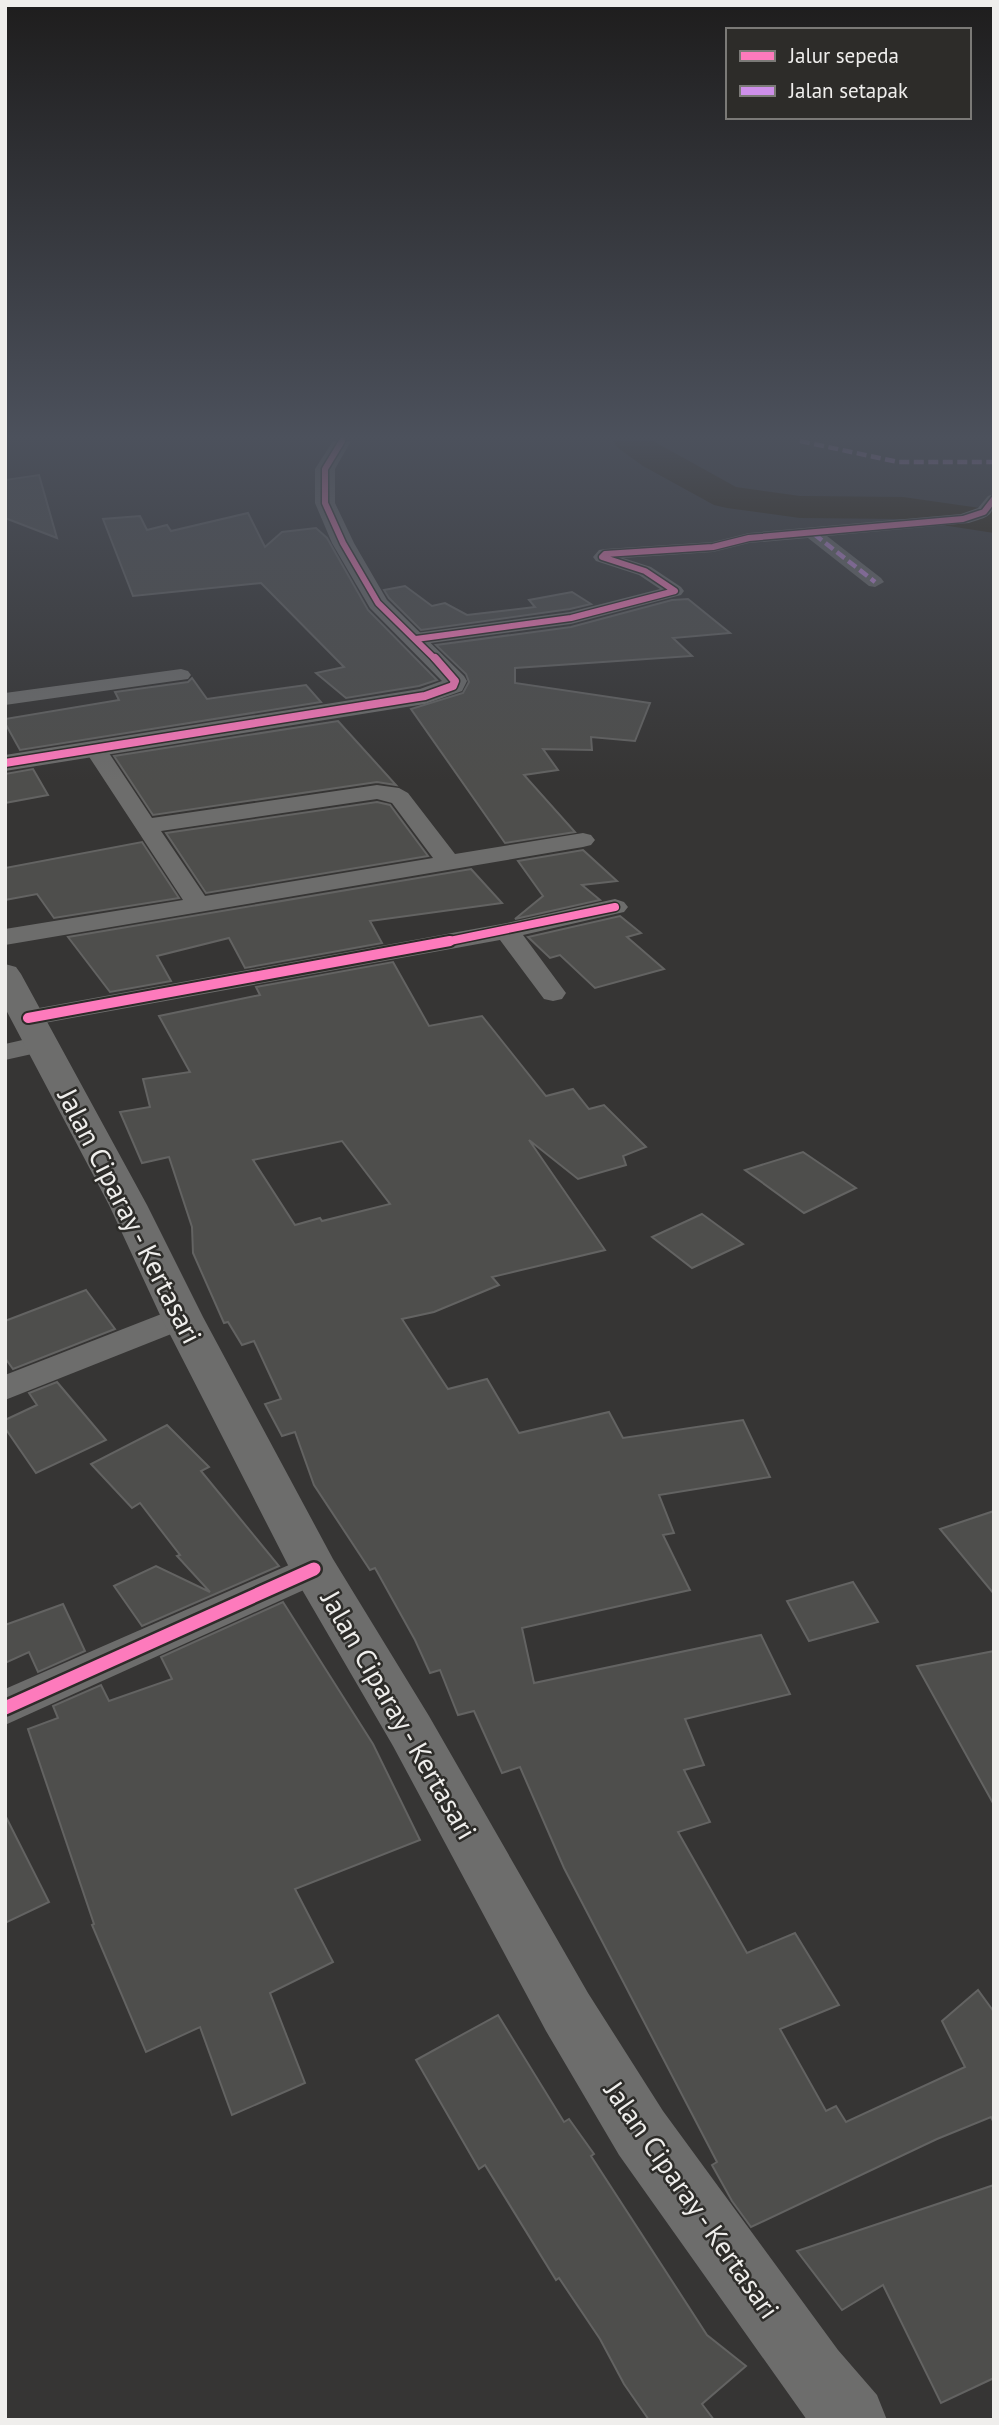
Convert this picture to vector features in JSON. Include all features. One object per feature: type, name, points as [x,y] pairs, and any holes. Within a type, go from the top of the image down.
[{"type":"street","points":[[5,763],[425,696],[453,686],[455,681],[378,603],[350,554]]},
{"type":"street","points":[[416,639],[571,618],[675,591],[645,571],[602,557],[605,554]]},
{"type":"street","points":[[840,554],[875,582]]},
{"type":"street","points":[[5,699],[181,675]]},
{"type":"street","points":[[96,749],[198,904]]},
{"type":"street","points":[[146,826],[377,792],[391,793],[400,798],[448,861]]},
{"type":"street","points":[[5,937],[583,839]]},
{"type":"street","points":[[24,1038],[615,907]]},
{"type":"street","points":[[507,931],[553,993]]},
{"type":"street","name":"Jalan Ciparay - Kertasari","points":[[5,974],[24,1038],[128,1205],[182,1317],[314,1569],[411,1731],[567,2012],[641,2133],[814,2374],[852,2420]]},
{"type":"street","points":[[5,1388],[182,1317]]},
{"type":"street","points":[[5,1708],[314,1569]]},
{"type":"building","points":[[117,554],[336,554],[368,610],[437,680],[419,686],[346,698],[316,673],[344,667],[261,583],[133,596]]},
{"type":"building","points":[[405,586],[432,606],[445,603],[467,615],[535,607],[529,600],[572,592],[591,604],[421,630],[384,590]]},
{"type":"building","points":[[688,599],[730,633],[673,638],[692,656],[515,668],[515,683],[650,703],[635,741],[591,737],[592,750],[543,749],[558,770],[524,775],[575,832],[505,843],[411,709],[463,693],[469,682],[466,674],[436,645],[571,627],[672,600]]},
{"type":"building","points":[[192,678],[207,699],[306,685],[321,702],[20,750],[5,723],[5,719],[119,700],[115,692],[188,682]]},
{"type":"building","points":[[338,721],[396,785],[377,782],[153,815],[114,756]]},
{"type":"building","points":[[33,769],[48,795],[5,803],[5,774]]},
{"type":"building","points":[[377,802],[390,805],[428,856],[206,893],[166,833]]},
{"type":"building","points":[[142,842],[179,898],[54,918],[37,894],[5,900],[5,868]]},
{"type":"building","points":[[583,850],[617,881],[582,885],[600,900],[515,919],[543,896],[518,861]]},
{"type":"building","points":[[471,869],[502,903],[370,921],[382,943],[245,968],[229,938],[157,956],[171,981],[110,992],[68,937]]},
{"type":"building","points":[[620,916],[641,933],[627,937],[664,969],[595,988],[560,955],[550,958],[528,937]]},
{"type":"building","points":[[393,962],[429,1026],[482,1016],[546,1096],[573,1089],[589,1109],[604,1105],[646,1147],[623,1156],[626,1165],[578,1179],[529,1140],[605,1250],[492,1277],[499,1285],[434,1312],[402,1319],[448,1389],[487,1379],[519,1433],[609,1412],[623,1438],[743,1420],[770,1477],[659,1495],[674,1533],[663,1535],[690,1590],[522,1628],[534,1683],[761,1635],[790,1694],[685,1719],[704,1765],[684,1770],[710,1822],[678,1832],[747,1953],[795,1933],[839,2005],[780,2029],[826,2111],[836,2106],[846,2122],[965,2067],[942,2021],[978,1990],[994,2012],[994,2123],[991,2117],[937,2139],[751,2227],[732,2201],[712,2165],[717,2162],[564,1868],[520,1767],[502,1773],[474,1711],[458,1715],[440,1670],[430,1673],[375,1568],[370,1570],[314,1485],[295,1432],[282,1436],[265,1404],[281,1399],[254,1341],[242,1345],[228,1322],[224,1323],[193,1253],[192,1227],[169,1157],[142,1163],[120,1112],[150,1107],[143,1079],[190,1072],[159,1016],[260,995],[256,987]],"holes":[[[342,1141],[390,1204],[295,1225],[253,1160]]]},
{"type":"building","points":[[803,1152],[856,1188],[804,1213],[745,1170]]},
{"type":"building","points":[[702,1214],[743,1244],[692,1268],[652,1237]]},
{"type":"building","points":[[86,1290],[115,1329],[13,1369],[5,1358],[5,1321]]},
{"type":"building","points":[[57,1382],[106,1440],[36,1473],[5,1428],[5,1420],[37,1405],[29,1393]]},
{"type":"building","points":[[167,1425],[209,1467],[201,1471],[279,1566],[142,1626],[114,1586],[156,1566],[210,1592],[177,1556],[180,1555],[140,1503],[132,1508],[91,1464]]},
{"type":"building","points":[[994,1511],[994,1594],[940,1529]]},
{"type":"building","points":[[853,1582],[878,1622],[809,1641],[787,1601]]},
{"type":"building","points":[[283,1602],[373,1744],[420,1840],[295,1889],[333,1962],[270,1993],[305,2083],[232,2115],[200,2027],[146,2052],[92,1925],[94,1924],[28,1729],[58,1718],[53,1706],[101,1685],[109,1701],[172,1679],[161,1657]]},
{"type":"building","points":[[63,1604],[85,1651],[38,1672],[29,1652],[5,1663],[5,1625]]},
{"type":"building","points":[[994,1651],[994,1805],[917,1666]]},
{"type":"building","points":[[5,1815],[49,1902],[5,1923]]},
{"type":"building","points":[[498,2015],[564,2122],[569,2119],[594,2154],[591,2156],[707,2335],[746,2366],[702,2404],[714,2420],[649,2420],[624,2384],[600,2339],[559,2278],[556,2280],[485,2165],[479,2169],[416,2060]]},
{"type":"building","points":[[994,2185],[994,2378],[941,2403],[883,2285],[842,2310],[797,2251]]},
{"type":"marked path","points":[[840,554],[875,582]]},
{"type":"cycle path","points":[[5,763],[425,696],[453,686],[455,681],[434,657],[378,603],[350,554]]},
{"type":"cycle path","points":[[416,639],[571,618],[675,591],[645,571],[602,557],[605,554]]},
{"type":"cycle path","points":[[28,1018],[507,931],[615,907]]},
{"type":"cycle path","points":[[5,1708],[314,1569]]}]
